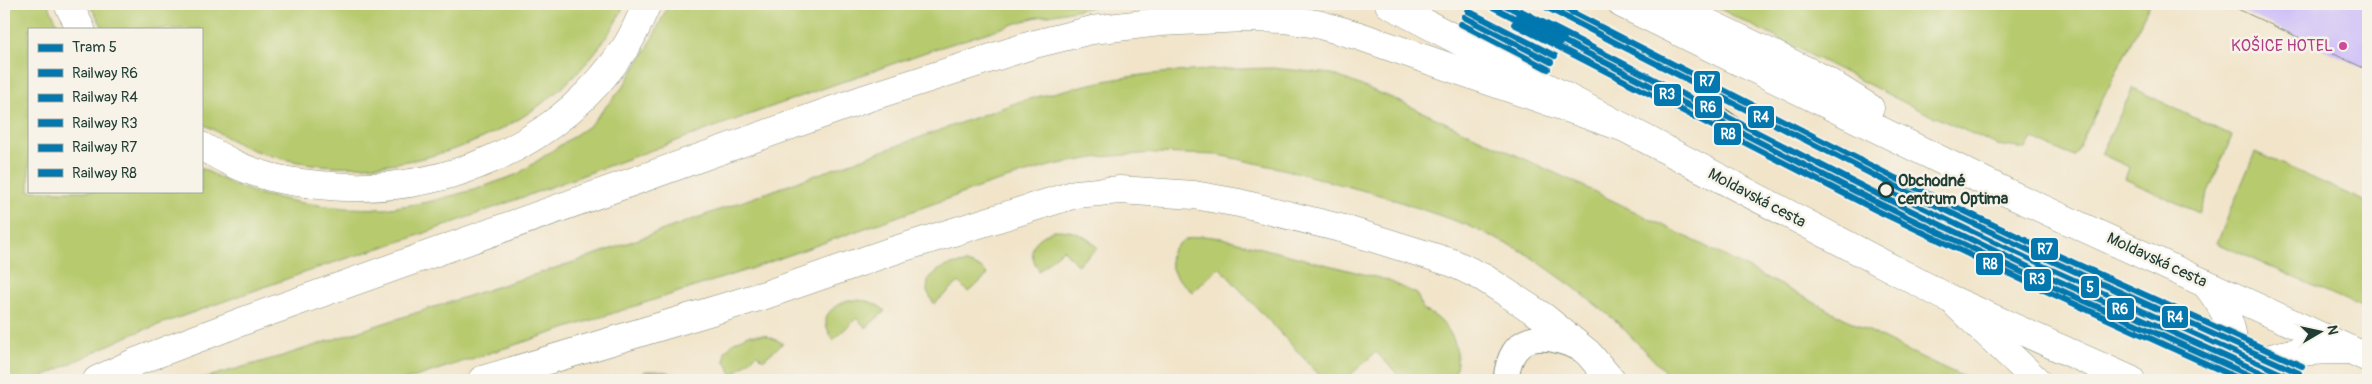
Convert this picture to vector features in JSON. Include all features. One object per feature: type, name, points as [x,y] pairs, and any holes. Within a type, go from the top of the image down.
[{"type":"main road","points":[[68,4],[80,28]]},
{"type":"main road","points":[[202,147],[230,162],[266,176],[301,183],[342,187],[378,188],[441,177],[476,166],[524,144],[570,112],[600,81],[626,47],[647,4]]},
{"type":"main road","name":"Moldavská cesta","points":[[1389,4],[1950,299],[2132,380]]},
{"type":"main road","name":"Moldavská cesta","points":[[1622,4],[2008,192],[2359,354]]},
{"type":"main road","points":[[1669,4],[1822,78],[2008,192]]},
{"type":"main road","points":[[97,380],[138,361],[246,320],[867,98],[1026,47],[1092,30],[1160,22],[1244,18],[1284,19],[1317,24],[1359,36],[1625,128]]},
{"type":"main road","points":[[482,380],[765,295],[896,250],[1076,194],[1120,190],[1194,195],[1240,203],[1344,229],[1453,264],[1484,278],[1545,318],[1588,352],[1611,380]]},
{"type":"main road","points":[[2205,283],[2224,308],[2231,326],[2235,353],[2229,380]]},
{"type":"main road","points":[[1950,299],[2036,380]]},
{"type":"main road","points":[[2229,380],[2263,360],[2286,353],[2359,354]]},
{"type":"lane","points":[[1506,380],[1508,364],[1515,350],[1524,342],[1534,338],[1549,337],[1588,352]]},
{"type":"green space","points":[[4,4],[48,4],[60,28],[28,28],[28,192],[202,192],[202,169],[230,183],[258,194],[302,203],[344,208],[384,209],[428,202],[477,189],[518,174],[590,125],[622,88],[648,47],[669,4],[1108,4],[1033,18],[926,52],[411,238],[323,266],[130,335],[36,380],[4,380]]},
{"type":"green space","points":[[89,4],[625,4],[597,50],[561,88],[518,120],[469,144],[418,159],[364,166],[311,164],[259,152],[237,143],[202,124],[202,28],[103,28]]},
{"type":"green space","points":[[1710,4],[2150,4],[2074,157],[2032,138],[2026,149],[1997,145],[1913,107]]},
{"type":"green space","points":[[1273,68],[1332,74],[1392,98],[1579,184],[1703,245],[1904,349],[1970,380],[1673,380],[1616,321],[1572,286],[1524,252],[1467,225],[1380,195],[1287,170],[1219,155],[1154,153],[1100,157],[1053,165],[986,185],[750,269],[406,380],[197,380],[282,356],[583,259],[1021,101],[1096,83],[1142,75],[1224,69]]},
{"type":"green space","points":[[2133,88],[2232,136],[2199,213],[2125,179],[2129,167],[2101,154]]},
{"type":"green space","points":[[2255,152],[2368,203],[2368,310],[2217,243]]},
{"type":"green space","points":[[1054,230],[1078,234],[1088,239],[1098,248],[1077,265],[1063,249],[1039,271],[1033,256],[1033,246],[1041,238]]},
{"type":"green space","points":[[1203,236],[1222,238],[1387,280],[1417,294],[1423,309],[1443,323],[1453,338],[1457,362],[1453,379],[1403,380],[1376,352],[1345,380],[1324,380],[1219,267],[1192,292],[1176,277],[1171,263],[1173,250],[1177,245],[1188,239]]},
{"type":"green space","points":[[967,263],[981,268],[988,275],[968,292],[959,282],[934,304],[927,291],[928,280],[946,267]]},
{"type":"green space","points":[[848,300],[868,301],[885,311],[866,328],[857,318],[833,340],[827,326],[827,316],[834,308]]},
{"type":"green space","points":[[748,335],[765,335],[783,343],[763,360],[757,354],[733,375],[725,362],[725,351],[734,342]]},
{"type":"green space","points":[[646,371],[660,371],[673,374],[681,380],[630,380]]},
{"type":"building","name":"KOŠICE HOTEL","points":[[2227,4],[2368,4],[2368,70]]},
{"type":"tram line","points":[[1726,109],[1834,191]]},
{"type":"tram line","name":"5","points":[[1886,190],[2042,265],[2296,380]]},
{"type":"rail line","name":"R4","points":[[1487,4],[1561,42]]},
{"type":"rail line","name":"R7","points":[[1503,4],[1565,36]]},
{"type":"rail line","name":"R4","points":[[1540,4],[1889,183],[2045,258],[2299,373]]},
{"type":"rail line","name":"R7","points":[[1556,4],[1893,177],[2048,251],[2302,366]]},
{"type":"rail line","name":"R6","points":[[1468,11],[1555,56]]},
{"type":"rail line","name":"R6","points":[[1521,11],[1883,197],[2039,272],[2278,380]]},
{"type":"rail line","name":"R3","points":[[1464,17],[1551,62]]},
{"type":"rail line","name":"R3","points":[[1517,17],[1880,204],[2036,279],[2260,380]]},
{"type":"rail line","name":"R8","points":[[1461,24],[1548,69]]},
{"type":"rail line","name":"R8","points":[[1514,24],[1876,210],[2033,285],[2242,380]]},
{"type":"place","name":"KOŠICE HOTEL","points":[[2343,46]]},
{"type":"place","name":"Obchodné centrum Optima","points":[[1886,190]]}]
